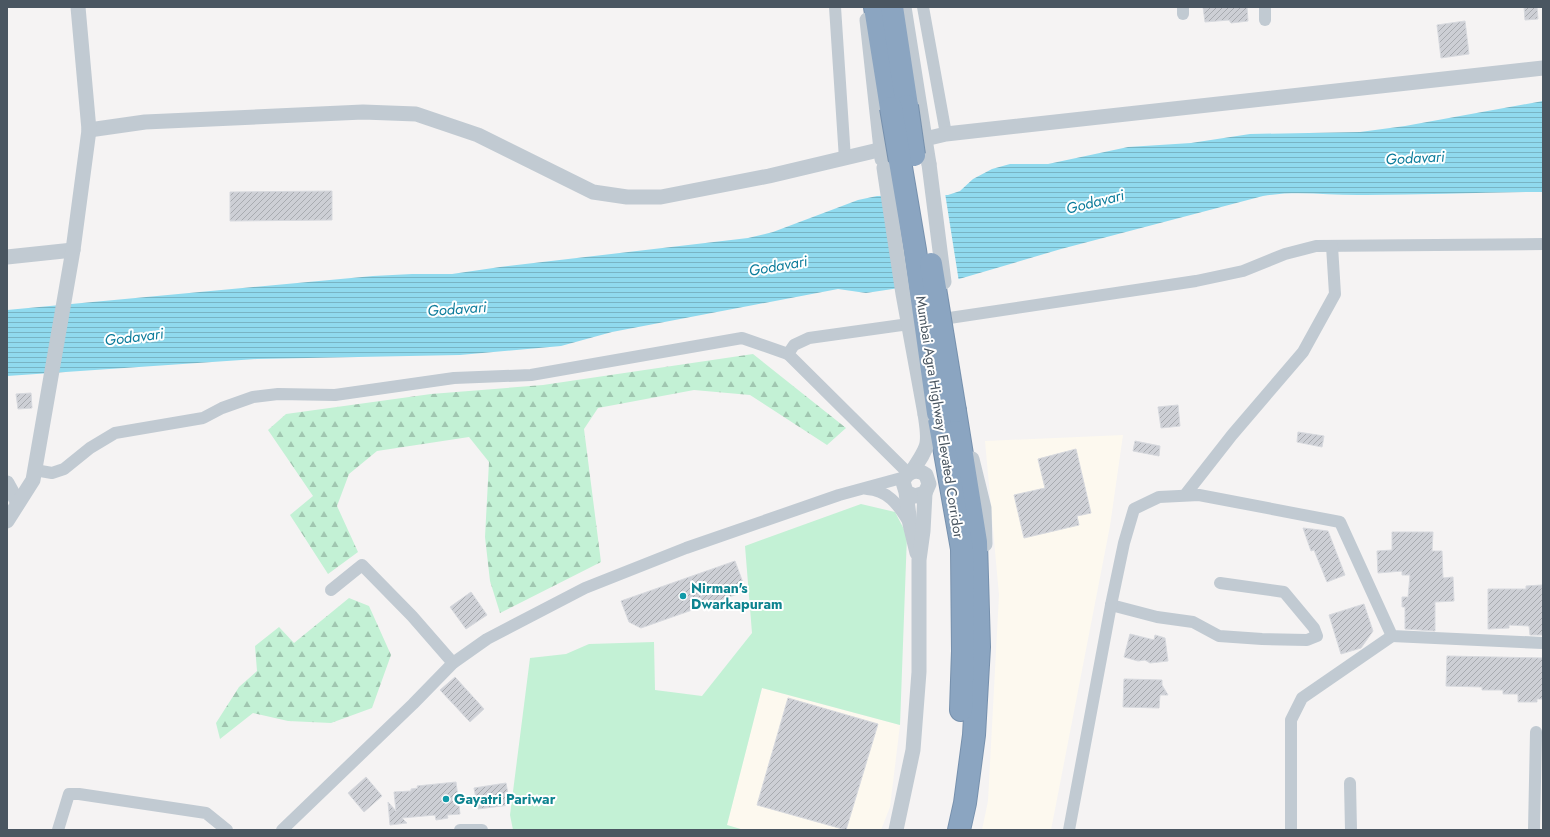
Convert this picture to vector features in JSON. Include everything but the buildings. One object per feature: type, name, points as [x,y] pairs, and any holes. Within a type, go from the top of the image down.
[{"type":"highway","name":"Mumbai Agra Highway Elevated Corridor","points":[[875,7],[914,250],[938,413],[962,550],[963,651],[959,741],[946,830]]},
{"type":"highway","name":"Mumbai Agra Highway Elevated Corridor","points":[[892,7],[976,542],[979,647],[975,720],[965,803],[959,830]]},
{"type":"street","points":[[7,521],[12,506],[33,480],[66,279],[73,250],[88,130],[78,7]]},
{"type":"street","points":[[835,7],[845,159]]},
{"type":"street","points":[[865,7],[881,150],[903,294],[929,438],[924,454],[908,478],[910,524],[919,560]]},
{"type":"street","points":[[904,7],[924,141],[929,164],[962,414],[984,508],[987,620],[984,720],[973,801],[967,830]]},
{"type":"street","points":[[923,7],[946,134]]},
{"type":"street","points":[[1265,7],[1265,20]]},
{"type":"street","points":[[88,130],[145,122],[363,112],[416,114],[478,135],[593,192],[627,197],[661,197],[769,176],[924,141],[946,134],[1543,68]]},
{"type":"street","points":[[788,354],[794,345],[809,338],[1196,281],[1243,271],[1285,254],[1316,246],[1543,244]]},
{"type":"street","points":[[1185,495],[1232,435],[1303,352],[1335,294],[1332,246]]},
{"type":"street","points":[[7,257],[73,250]]},
{"type":"street","points":[[35,470],[52,473],[64,469],[90,448],[114,433],[203,418],[222,408],[254,397],[278,394],[335,395],[454,378],[531,375],[742,338],[788,354],[908,478],[915,496],[925,493]]},
{"type":"street","points":[[884,493],[908,478],[917,470],[926,475],[929,484],[925,493],[923,531],[919,560],[919,672],[913,750],[896,830]]},
{"type":"street","points":[[282,830],[413,704],[453,663],[486,639],[585,588],[686,548],[862,488],[908,478]]},
{"type":"street","points":[[7,483],[12,506]]},
{"type":"street","points":[[862,488],[876,489],[884,493],[900,507],[910,524]]},
{"type":"street","points":[[1069,830],[1090,709],[1111,605],[1124,543],[1134,509],[1159,497],[1199,495],[1340,522],[1392,636]]},
{"type":"street","points":[[331,590],[362,565],[412,616],[453,663]]},
{"type":"street","points":[[1111,605],[1157,617],[1193,622],[1219,636],[1307,640],[1317,636],[1314,628],[1284,592],[1220,583]]},
{"type":"street","points":[[1291,830],[1291,720],[1302,698],[1392,636],[1543,643]]},
{"type":"street","points":[[1534,830],[1536,732]]},
{"type":"street","points":[[1350,783],[1351,830]]},
{"type":"street","points":[[58,830],[69,794],[79,794],[206,813],[227,830]]},
{"type":"street","points":[[460,830],[482,830]]},
{"type":"shaded area","points":[[1123,435],[1110,526],[1051,830],[982,830],[988,801],[999,595],[985,441]]},
{"type":"shaded area","points":[[762,688],[900,725],[890,807],[881,830],[744,830],[727,825]]},
{"type":"green space","points":[[753,354],[846,428],[827,445],[750,395],[694,390],[598,408],[584,429],[601,562],[500,613],[490,581],[485,537],[489,462],[469,437],[377,451],[349,474],[337,506],[358,552],[328,574],[290,515],[313,496],[268,430],[286,414],[431,394],[543,385]]},
{"type":"green space","points":[[861,504],[895,512],[907,535],[900,725],[762,688],[727,825],[744,830],[513,830],[510,815],[530,658],[566,654],[589,644],[654,642],[655,690],[702,696],[752,633],[745,546]]},
{"type":"green space","points":[[349,598],[369,606],[391,655],[372,708],[331,723],[288,721],[253,713],[220,739],[216,723],[239,687],[257,671],[255,646],[279,627],[294,643]]},
{"type":"water","name":"Godavari","points":[[1543,101],[1543,192],[1410,195],[1289,193],[1263,196],[1061,249],[959,279],[866,293],[838,289],[612,332],[561,346],[460,355],[257,359],[7,376],[7,310],[373,276],[452,274],[748,238],[773,232],[858,200],[877,196],[948,195],[960,191],[973,179],[992,169],[1010,164],[1048,164],[1128,147],[1191,143],[1250,134],[1360,132],[1405,126]]},
{"type":"pier","points":[[945,193],[959,282],[910,289],[895,194]]},
{"type":"place","name":"Nirman's Dwarkapuram","points":[[683,596]]},
{"type":"place","name":"Gayatri Pariwar","points":[[446,799]]}]
